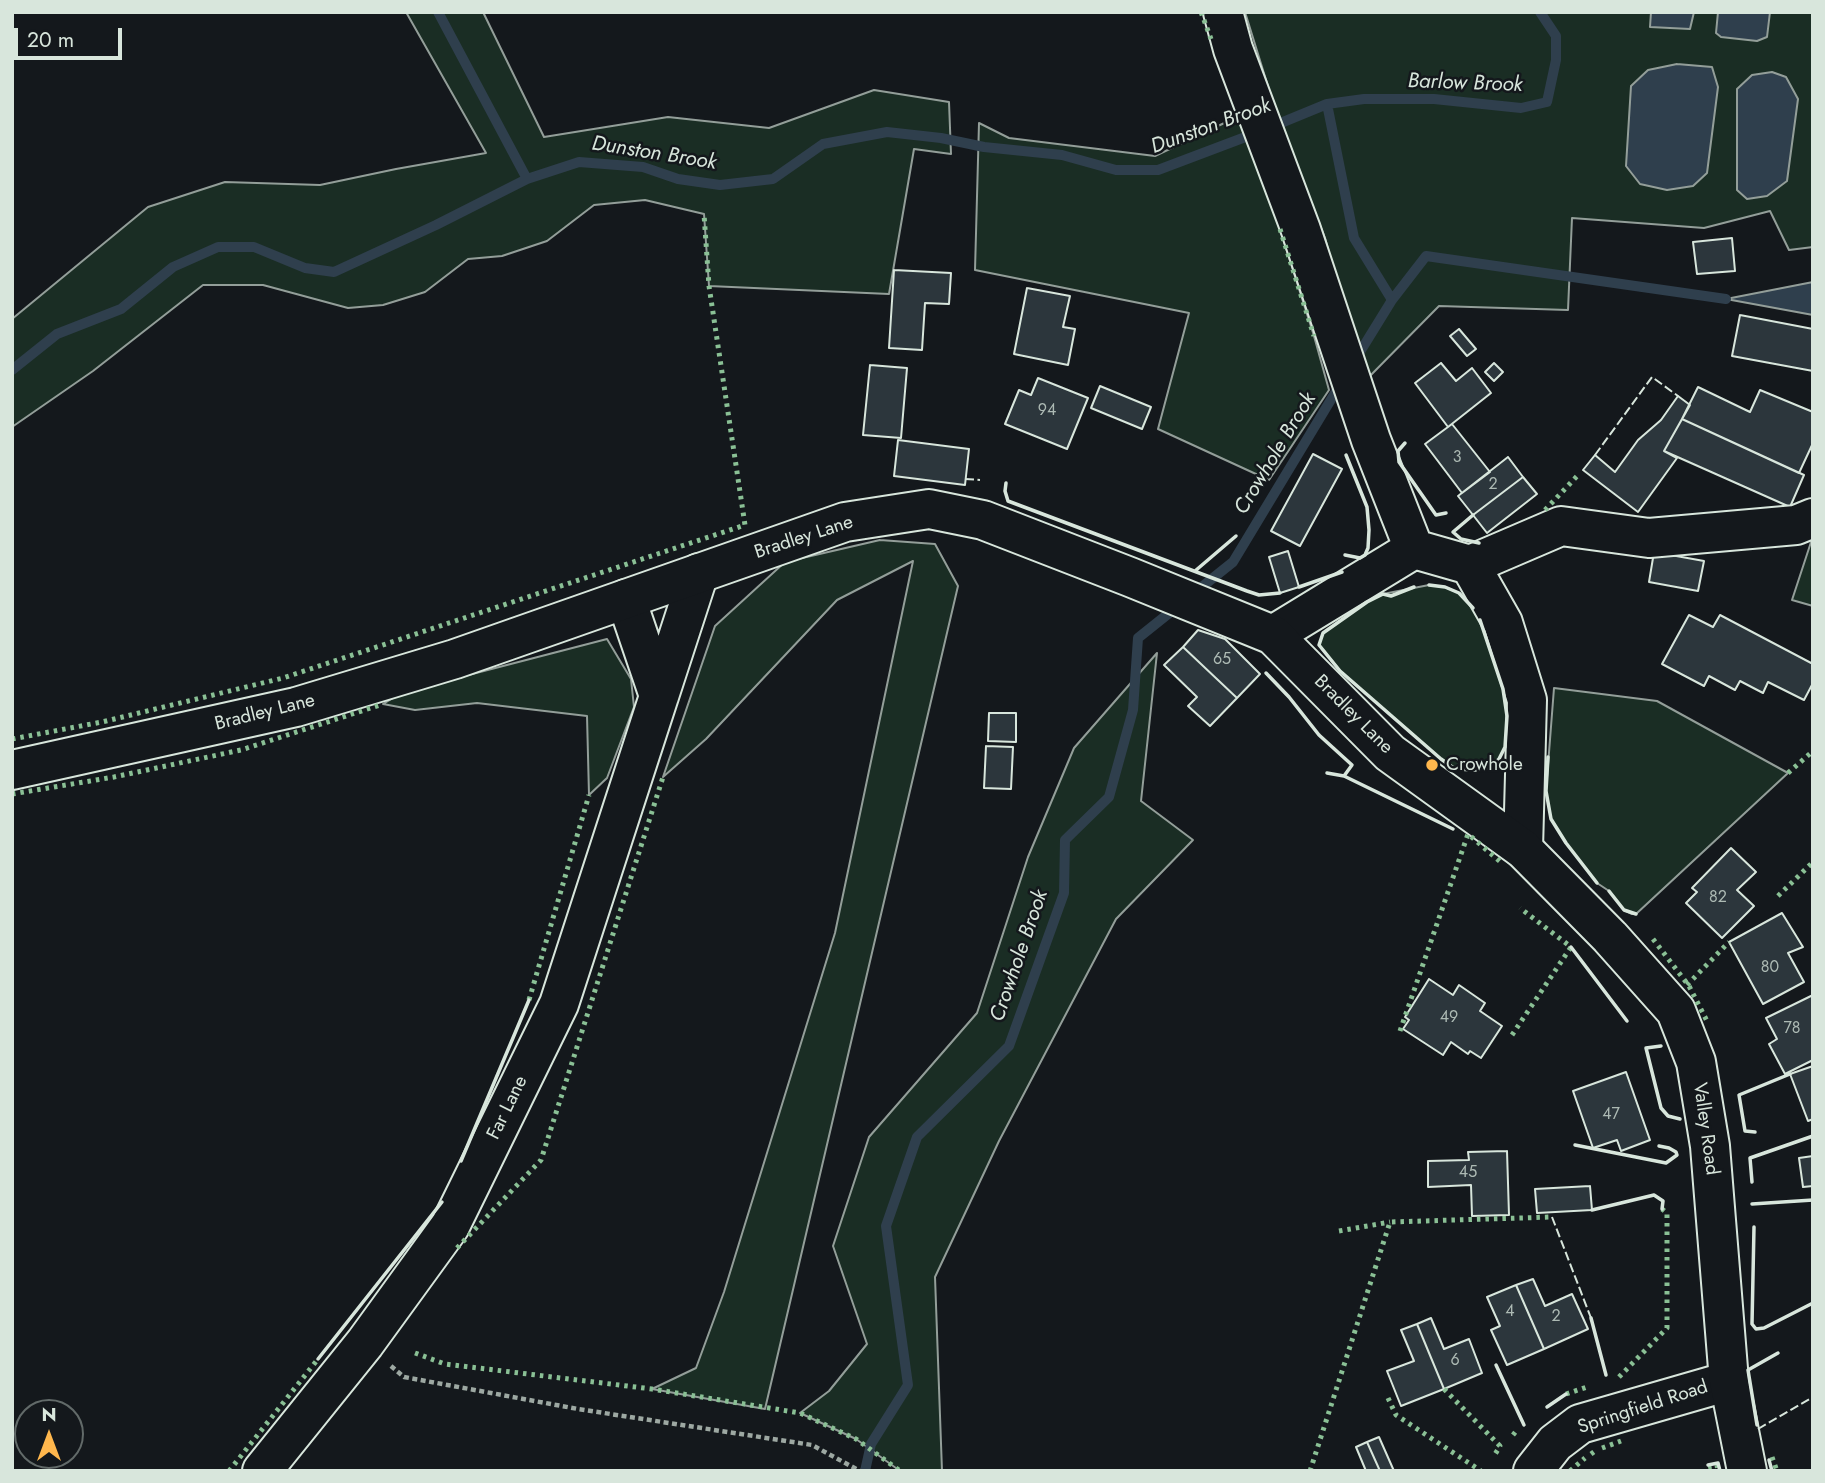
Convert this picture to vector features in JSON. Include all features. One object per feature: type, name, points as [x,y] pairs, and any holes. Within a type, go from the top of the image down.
[{"type":"street","points":[[1223,12],[1273,159],[1301,230],[1371,440],[1414,549]]},
{"type":"street","name":"Bradley Lane","points":[[12,770],[296,707],[455,659],[845,522],[929,509],[983,520],[1273,635],[1390,753],[1523,849]]},
{"type":"street","points":[[1273,635],[1414,549],[1470,565],[1561,526],[1649,538],[1796,525],[1813,518]]},
{"type":"street","points":[[1470,565],[1503,623],[1527,700],[1523,849]]},
{"type":"street","name":"Far Lane","points":[[262,1471],[365,1343],[450,1226],[559,1004],[699,573]]},
{"type":"street","points":[[626,599],[659,696]]},
{"type":"street","name":"Valley Road","points":[[1523,849],[1610,937],[1676,1011],[1696,1062],[1710,1146],[1729,1381],[1747,1471]]},
{"type":"street","name":"Springfield Road","points":[[1533,1471],[1555,1443],[1580,1424],[1729,1381]]},
{"type":"path","points":[[365,1343],[404,1377],[578,1409],[811,1445],[860,1471]]},
{"type":"green space","points":[[406,12],[483,12],[544,137],[668,117],[769,128],[874,90],[949,102],[951,154],[914,149],[889,294],[709,286],[704,214],[645,200],[594,205],[547,241],[502,256],[468,259],[425,292],[383,305],[348,308],[263,285],[203,285],[93,371],[12,427],[12,319],[148,207],[225,182],[320,185],[486,153]]},
{"type":"green space","points":[[1245,12],[1813,12],[1813,247],[1789,250],[1770,211],[1704,228],[1572,218],[1568,310],[1439,306],[1364,382],[1325,238],[1275,109]]},
{"type":"green space","points":[[1239,116],[1257,157],[1329,390],[1269,480],[1158,429],[1189,313],[975,270],[979,123],[1009,138],[1155,156]]},
{"type":"green space","points":[[1813,536],[1813,606],[1792,600]]},
{"type":"green space","points":[[880,540],[935,544],[958,586],[765,1409],[652,1389],[696,1368],[724,1292],[835,933],[913,561],[837,600],[706,739],[663,777],[715,626],[785,562]]},
{"type":"green space","points":[[1429,585],[1445,587],[1459,593],[1470,603],[1481,621],[1492,652],[1503,689],[1507,716],[1505,747],[1491,767],[1475,770],[1455,769],[1340,671],[1319,645],[1323,633],[1367,602],[1383,594]]},
{"type":"green space","points":[[607,639],[631,679],[634,707],[607,778],[589,795],[587,716],[477,703],[415,710],[383,704],[403,692]]},
{"type":"green space","points":[[1157,653],[1141,801],[1193,840],[1116,919],[999,1141],[935,1277],[942,1471],[900,1471],[856,1439],[800,1413],[829,1391],[867,1344],[833,1246],[869,1137],[977,1013],[1028,857],[1074,748]]},
{"type":"green space","points":[[1554,688],[1657,701],[1788,773],[1636,914],[1632,914],[1624,910],[1609,891],[1597,883],[1551,819],[1546,791]]},
{"type":"water","points":[[1651,12],[1694,12],[1690,29],[1650,27]]},
{"type":"water","points":[[1718,12],[1770,12],[1767,37],[1757,41],[1721,37],[1716,33]]},
{"type":"water","points":[[1677,64],[1712,67],[1718,87],[1707,173],[1693,186],[1667,190],[1640,184],[1626,166],[1631,86],[1648,70]]},
{"type":"water","points":[[1772,72],[1786,77],[1798,99],[1787,181],[1767,196],[1747,199],[1737,190],[1737,89],[1752,75]]},
{"type":"water","points":[[1813,282],[1813,315],[1726,299]]},
{"type":"building","points":[[1732,238],[1735,271],[1697,274],[1693,242]]},
{"type":"building","points":[[894,270],[951,273],[949,304],[925,303],[922,350],[889,348]]},
{"type":"building","points":[[1027,288],[1070,296],[1063,327],[1075,329],[1068,365],[1014,354]]},
{"type":"building","points":[[1740,315],[1813,329],[1813,371],[1732,356]]},
{"type":"building","points":[[1459,329],[1476,349],[1467,356],[1450,336]]},
{"type":"building","points":[[1441,363],[1456,381],[1472,368],[1491,393],[1448,427],[1415,383]]},
{"type":"building","points":[[1494,363],[1503,372],[1494,381],[1485,372]]},
{"type":"building","points":[[870,365],[907,368],[901,438],[863,435]]},
{"type":"building","points":[[1038,378],[1088,398],[1067,449],[1005,424],[1019,390],[1031,395]]},
{"type":"building","points":[[1100,386],[1151,407],[1142,429],[1091,408]]},
{"type":"building","points":[[1698,387],[1750,412],[1760,390],[1813,412],[1813,443],[1799,473],[1682,419]]},
{"type":"building","points":[[1678,396],[1690,405],[1664,451],[1677,458],[1638,512],[1583,470],[1595,455],[1615,472],[1638,440],[1661,420]]},
{"type":"building","points":[[1682,419],[1804,475],[1790,507],[1664,451]]},
{"type":"building","points":[[1452,424],[1490,472],[1462,493],[1425,444]]},
{"type":"building","points":[[898,440],[969,449],[965,485],[894,476]]},
{"type":"building","points":[[1313,454],[1342,469],[1300,546],[1271,531]]},
{"type":"building","points":[[1508,457],[1523,477],[1473,515],[1458,496]]},
{"type":"building","points":[[1523,477],[1537,494],[1487,533],[1473,515]]},
{"type":"building","points":[[1288,551],[1299,587],[1280,593],[1269,557]]},
{"type":"building","points":[[1654,552],[1704,561],[1698,591],[1649,582]]},
{"type":"building","points":[[1689,615],[1713,627],[1720,615],[1813,664],[1813,683],[1804,700],[1768,682],[1763,693],[1740,681],[1735,690],[1709,676],[1704,686],[1662,664]]},
{"type":"building","points":[[1198,630],[1225,639],[1260,674],[1237,698],[1183,647]]},
{"type":"building","points":[[1183,647],[1237,698],[1210,726],[1188,706],[1197,697],[1164,665]]},
{"type":"building","points":[[989,713],[1016,713],[1016,742],[988,741]]},
{"type":"building","points":[[986,746],[1013,747],[1011,789],[984,788]]},
{"type":"building","points":[[1731,848],[1756,872],[1737,890],[1754,906],[1722,938],[1686,903],[1697,892],[1692,888]]},
{"type":"building","points":[[1782,913],[1803,947],[1788,953],[1804,982],[1763,1004],[1729,942]]},
{"type":"building","points":[[1429,979],[1453,995],[1459,985],[1485,1003],[1480,1011],[1502,1026],[1481,1058],[1470,1051],[1468,1054],[1451,1042],[1443,1055],[1403,1029],[1409,1020],[1405,1017]]},
{"type":"building","points":[[1813,995],[1813,1060],[1785,1074],[1769,1044],[1777,1039],[1766,1018]]},
{"type":"building","points":[[1813,1066],[1813,1119],[1808,1121],[1790,1074]]},
{"type":"building","points":[[1626,1072],[1650,1140],[1621,1151],[1617,1140],[1593,1148],[1573,1091]]},
{"type":"building","points":[[1507,1151],[1509,1215],[1472,1216],[1471,1185],[1428,1187],[1428,1161],[1469,1160],[1468,1152]]},
{"type":"building","points":[[1813,1156],[1813,1186],[1803,1187],[1799,1158]]},
{"type":"building","points":[[1590,1186],[1592,1210],[1537,1213],[1535,1189]]},
{"type":"building","points":[[1533,1279],[1545,1306],[1572,1294],[1588,1329],[1544,1349],[1516,1285]]},
{"type":"building","points":[[1516,1285],[1544,1349],[1507,1365],[1491,1330],[1500,1326],[1487,1297]]},
{"type":"building","points":[[1431,1318],[1444,1349],[1469,1339],[1482,1373],[1444,1389],[1417,1324]]},
{"type":"building","points":[[1417,1324],[1444,1389],[1401,1406],[1387,1371],[1414,1361],[1401,1330]]},
{"type":"building","points":[[1379,1437],[1394,1471],[1380,1471],[1367,1442]]},
{"type":"building","points":[[1367,1442],[1380,1471],[1366,1471],[1356,1447]]},
{"type":"waterway","points":[[438,12],[527,179]]},
{"type":"waterway","name":"Barlow Brook","points":[[1271,127],[1327,104],[1364,99],[1434,99],[1521,108],[1547,102],[1556,60],[1556,36],[1540,12]]},
{"type":"waterway","name":"Crowhole Brook","points":[[1327,104],[1354,238],[1392,300],[1355,360]]},
{"type":"waterway","name":"Dunston Brook","points":[[12,370],[57,334],[121,309],[173,267],[218,247],[254,247],[305,268],[334,272],[527,179],[579,162],[643,167],[678,179],[720,185],[773,179],[823,144],[887,132],[941,138],[984,147],[1062,155],[1116,170],[1158,170],[1256,133]]},
{"type":"waterway","points":[[1392,300],[1426,256],[1726,299]]},
{"type":"waterway","name":"Crowhole Brook","points":[[1193,594],[1233,562],[1341,383]]},
{"type":"waterway","name":"Crowhole Brook","points":[[865,1471],[871,1444],[908,1385],[886,1226],[917,1137],[1009,1046],[1064,893],[1065,840],[1109,797],[1133,710],[1138,638],[1178,606]]},
{"type":"hedge","points":[[1201,12],[1211,39]]},
{"type":"hedge","points":[[12,739],[102,722],[283,678],[745,525],[709,286],[704,214]]},
{"type":"hedge","points":[[1280,229],[1314,336]]},
{"type":"hedge","points":[[1545,510],[1580,473]]},
{"type":"hedge","points":[[12,794],[114,777],[241,750],[383,704]]},
{"type":"hedge","points":[[1788,773],[1813,751]]},
{"type":"hedge","points":[[457,1248],[541,1160],[663,777]]},
{"type":"hedge","points":[[529,1000],[589,795]]},
{"type":"hedge","points":[[1400,1031],[1468,834],[1503,864]]},
{"type":"hedge","points":[[1778,896],[1813,862]]},
{"type":"hedge","points":[[1512,1035],[1571,947],[1520,908]]},
{"type":"hedge","points":[[1653,939],[1689,986],[1708,1023]]},
{"type":"hedge","points":[[1687,985],[1729,942]]},
{"type":"hedge","points":[[1619,1377],[1667,1328],[1667,1213],[1662,1209]]},
{"type":"hedge","points":[[1310,1471],[1390,1222],[1552,1217]]},
{"type":"hedge","points":[[1339,1231],[1390,1222]]},
{"type":"hedge","points":[[415,1353],[445,1364],[652,1389],[800,1413],[856,1439],[900,1471]]},
{"type":"hedge","points":[[229,1471],[318,1359]]},
{"type":"hedge","points":[[1566,1394],[1590,1386]]},
{"type":"hedge","points":[[1444,1389],[1500,1446],[1494,1456]]},
{"type":"hedge","points":[[1388,1398],[1396,1415],[1481,1471]]},
{"type":"hedge","points":[[1513,1435],[1517,1430]]},
{"type":"hedge","points":[[1602,1448],[1621,1441]]},
{"type":"hedge","points":[[1591,1454],[1595,1451]]},
{"type":"hedge","points":[[1772,1457],[1777,1471]]},
{"type":"hedge","points":[[1570,1471],[1585,1458]]},
{"type":"hedge","points":[[1708,1467],[1717,1465],[1718,1471]]},
{"type":"fence","points":[[1595,455],[1652,377],[1678,396]]},
{"type":"fence","points":[[965,479],[980,480]]},
{"type":"fence","points":[[1552,1217],[1591,1318]]},
{"type":"fence","points":[[1758,1429],[1813,1397]]},
{"type":"wall","points":[[1405,443],[1398,451],[1399,462],[1436,515],[1446,513]]},
{"type":"wall","points":[[1345,555],[1360,558],[1365,555],[1369,530],[1367,507],[1346,455]]},
{"type":"wall","points":[[1006,483],[1008,501],[1247,591],[1259,595],[1280,593]]},
{"type":"wall","points":[[1473,515],[1453,532],[1461,539],[1479,543]]},
{"type":"wall","points":[[1195,571],[1236,536]]},
{"type":"wall","points":[[1299,587],[1342,572]]},
{"type":"wall","points":[[1429,585],[1445,587],[1459,593],[1473,608]]},
{"type":"wall","points":[[1414,587],[1391,596],[1383,594],[1367,602],[1323,633],[1319,645],[1340,671],[1455,769],[1475,770],[1491,767],[1505,747],[1507,716],[1503,689],[1480,620]]},
{"type":"wall","points":[[1266,673],[1319,735],[1352,765],[1344,776],[1453,829]]},
{"type":"wall","points":[[1548,757],[1546,791],[1551,819],[1597,883]]},
{"type":"wall","points":[[1327,773],[1344,776]]},
{"type":"wall","points":[[1609,891],[1624,910],[1636,914]]},
{"type":"wall","points":[[1571,947],[1627,1021]]},
{"type":"wall","points":[[461,1161],[529,1000]]},
{"type":"wall","points":[[1661,1046],[1646,1048],[1661,1108],[1668,1116],[1680,1119]]},
{"type":"wall","points":[[1755,1132],[1745,1131],[1739,1095],[1790,1074]]},
{"type":"wall","points":[[1752,1182],[1750,1158],[1813,1136]]},
{"type":"wall","points":[[1575,1145],[1666,1163],[1677,1155],[1669,1148],[1659,1146]]},
{"type":"wall","points":[[1592,1210],[1654,1195],[1663,1201],[1662,1209]]},
{"type":"wall","points":[[1752,1204],[1813,1200]]},
{"type":"wall","points":[[318,1359],[442,1202]]},
{"type":"wall","points":[[1754,1227],[1752,1324],[1756,1329],[1764,1328],[1813,1303]]},
{"type":"wall","points":[[1591,1318],[1606,1375]]},
{"type":"wall","points":[[1757,1425],[1748,1370],[1778,1353]]},
{"type":"wall","points":[[1496,1365],[1524,1425]]},
{"type":"wall","points":[[1547,1407],[1566,1394]]},
{"type":"wall","points":[[1769,1460],[1772,1471]]},
{"type":"wall","points":[[1708,1465],[1718,1463],[1720,1471]]},
{"type":"place","name":"Crowhole","points":[[1432,765]]}]
